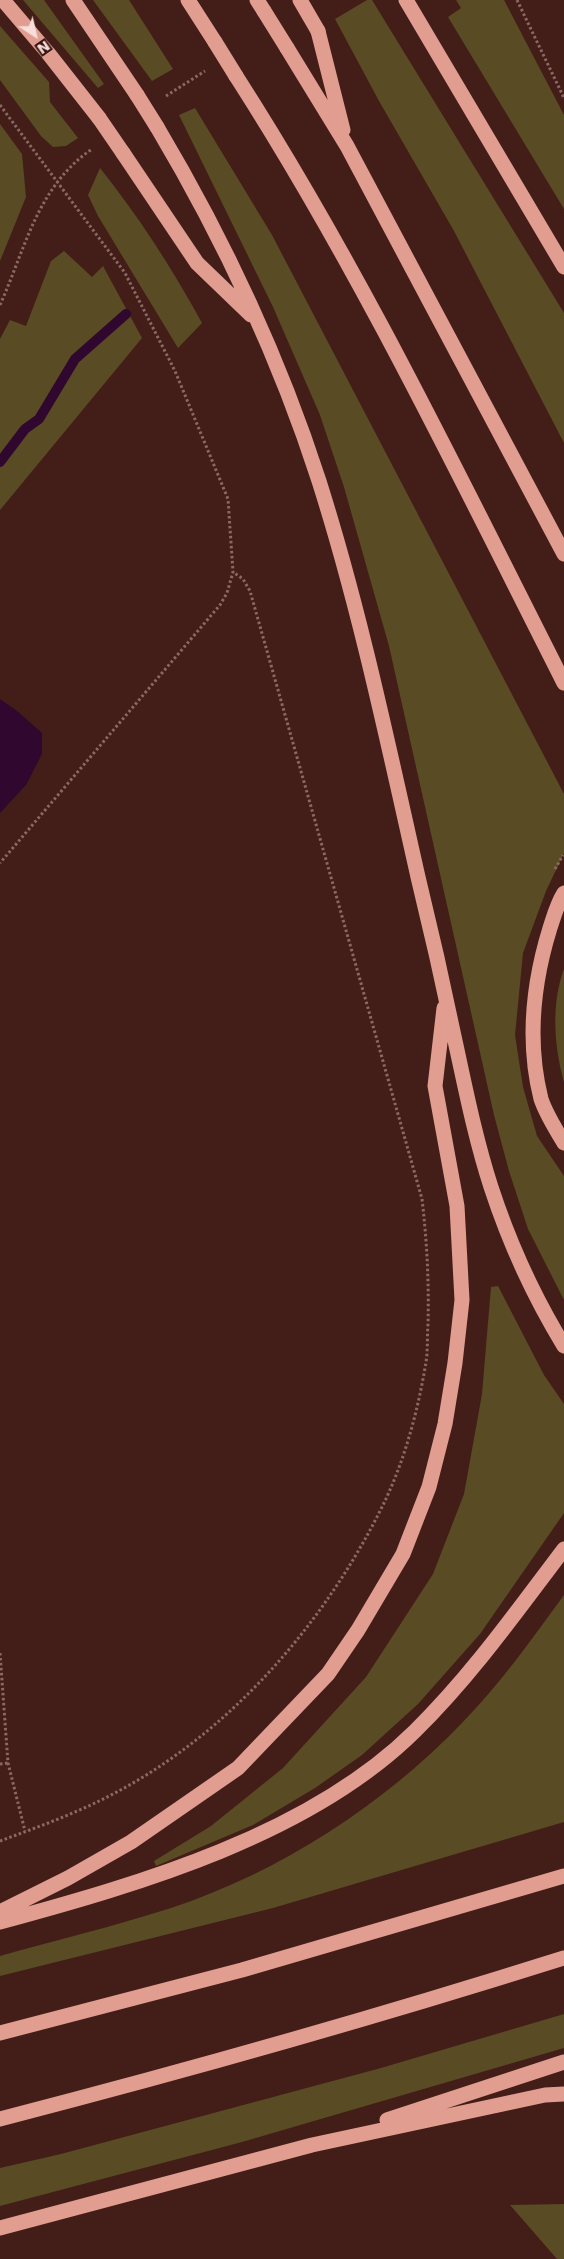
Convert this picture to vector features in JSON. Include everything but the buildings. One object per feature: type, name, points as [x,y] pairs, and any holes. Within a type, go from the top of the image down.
[{"type":"highway","points":[[3,0],[48,53],[98,118],[197,263],[257,322]]},
{"type":"highway","points":[[73,0],[157,127],[210,221],[257,322],[318,478],[337,539],[367,655],[465,1086],[491,1186],[542,1308],[564,1346]]},
{"type":"highway","points":[[188,0],[286,156],[371,307],[564,683]]},
{"type":"highway","points":[[300,0],[318,31],[347,146]]},
{"type":"highway","points":[[406,0],[564,267]]},
{"type":"highway","points":[[260,6],[347,146],[564,554]]},
{"type":"highway","points":[[562,897],[537,979],[534,1015],[534,1063],[542,1101],[564,1143]]},
{"type":"highway","points":[[0,1912],[68,1878],[131,1842],[238,1768],[328,1674],[358,1630],[403,1554],[429,1487],[445,1424],[455,1363],[462,1300],[457,1206],[435,1086],[445,994]]},
{"type":"highway","points":[[0,1922],[78,1900],[224,1849],[309,1809],[367,1772],[414,1732],[454,1689],[564,1549]]},
{"type":"highway","points":[[0,2033],[242,1970],[564,1876]]},
{"type":"highway","points":[[0,2119],[170,2076],[364,2020],[564,1958]]},
{"type":"highway","points":[[312,2145],[564,2062]]},
{"type":"highway","points":[[0,2228],[312,2145],[545,2095],[564,2094]]},
{"type":"path","points":[[517,0],[564,98]]},
{"type":"path","points":[[165,97],[206,71]]},
{"type":"path","points":[[0,105],[125,273],[175,371],[228,499],[233,572],[228,593],[220,605],[0,863]]},
{"type":"path","points":[[0,305],[40,207],[56,182],[94,147]]},
{"type":"path","points":[[0,1841],[112,1795],[156,1769],[206,1732],[254,1688],[297,1640],[359,1552],[383,1505],[405,1451],[426,1361],[429,1267],[422,1198],[250,591],[243,579],[233,572]]},
{"type":"path","points":[[0,1653],[8,1763],[25,1831]]},
{"type":"path","points":[[0,1764],[8,1763]]},
{"type":"shaded area","points":[[23,0],[44,0],[104,84],[98,88]]},
{"type":"shaded area","points":[[93,0],[129,0],[173,69],[152,81]]},
{"type":"shaded area","points":[[367,0],[372,0],[564,313],[564,443],[454,231],[379,101],[335,19]]},
{"type":"shaded area","points":[[456,0],[504,0],[564,115],[564,209],[448,17],[461,8]]},
{"type":"shaded area","points":[[0,26],[49,82],[50,102],[78,138],[66,146],[53,147],[41,136],[0,80]]},
{"type":"shaded area","points":[[195,108],[272,235],[564,794],[564,853],[546,891],[523,953],[515,1035],[523,1087],[537,1136],[564,1176],[564,1300],[528,1229],[509,1171],[494,1115],[389,646],[344,487],[320,415],[273,307],[179,115]]},
{"type":"shaded area","points":[[0,124],[22,154],[26,197],[0,261]]},
{"type":"shaded area","points":[[100,168],[154,243],[202,323],[178,348],[98,216],[88,195]]},
{"type":"shaded area","points":[[64,251],[92,277],[103,266],[142,338],[0,510],[0,339],[10,320],[26,326],[51,261]]},
{"type":"shaded area","points":[[0,699],[42,733],[42,754],[26,785],[0,813]]},
{"type":"shaded area","points":[[564,969],[564,1082],[558,1054],[555,1025],[557,996]]},
{"type":"shaded area","points":[[498,1286],[544,1375],[564,1404],[564,1513],[480,1634],[418,1704],[362,1755],[315,1788],[253,1825],[156,1866],[154,1861],[211,1826],[283,1768],[366,1677],[433,1574],[464,1494],[482,1394],[491,1287]]},
{"type":"shaded area","points":[[564,1595],[564,1822],[273,1908],[0,1976],[0,1956],[150,1915],[212,1893],[290,1855],[328,1833],[399,1781],[462,1723],[503,1677]]},
{"type":"shaded area","points":[[564,2014],[564,2048],[242,2142],[0,2206],[0,2168],[61,2154],[381,2068]]},
{"type":"shaded area","points":[[564,2204],[564,2259],[557,2259],[510,2205]]},
{"type":"waterway","points":[[0,462],[25,429],[39,419],[75,359],[126,314]]}]
